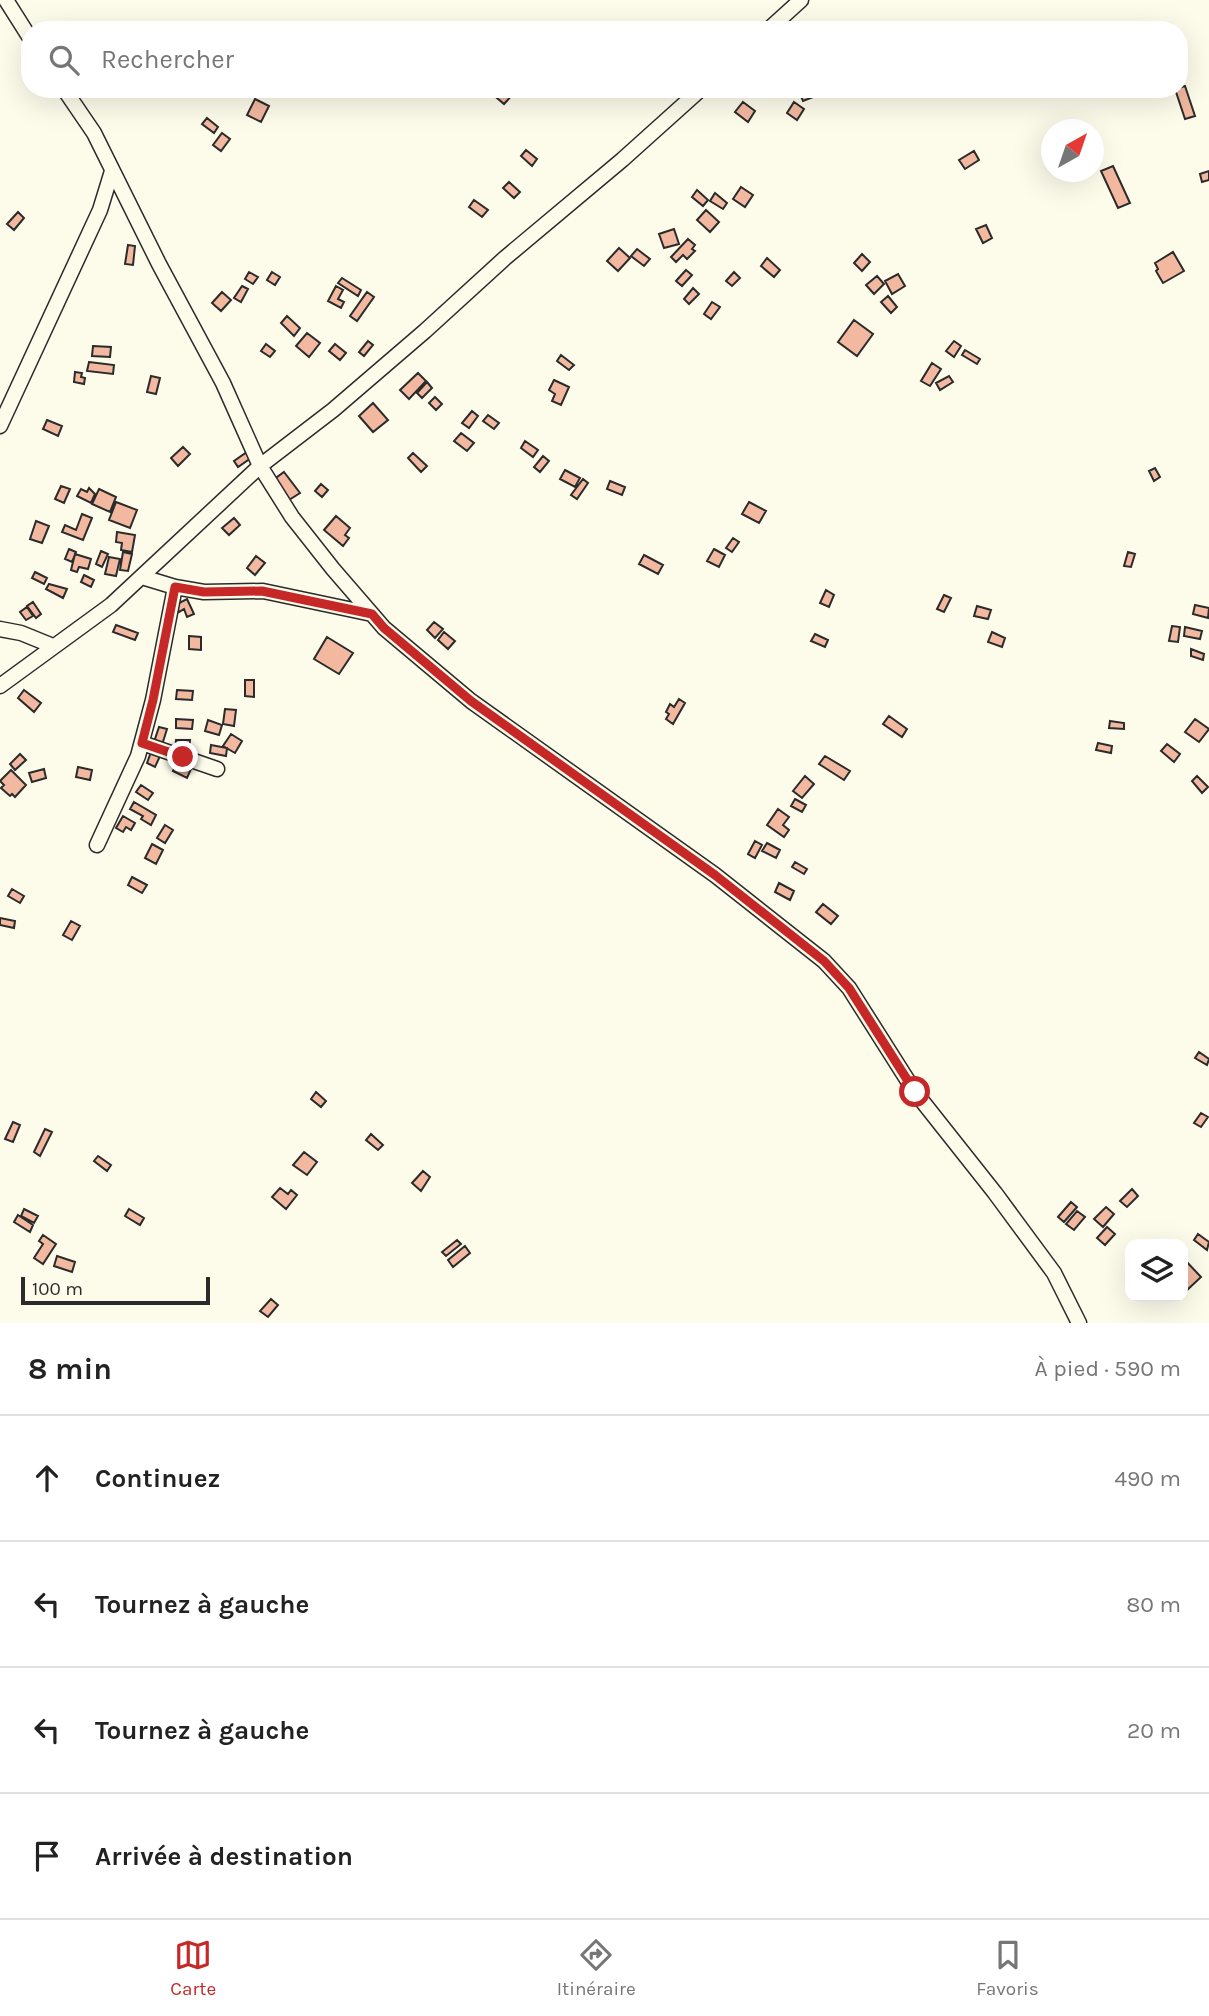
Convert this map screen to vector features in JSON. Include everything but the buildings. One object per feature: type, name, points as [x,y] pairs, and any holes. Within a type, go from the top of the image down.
[{"type":"street","points":[[6,0],[21,24]]},
{"type":"street","points":[[778,21],[802,0]]},
{"type":"street","points":[[70,98],[94,133],[223,383],[260,466],[292,517],[384,628],[471,701],[715,875],[824,961],[849,988],[915,1092],[1054,1273],[1079,1323]]},
{"type":"street","points":[[0,686],[53,646],[85,626],[142,577],[260,466],[333,410],[415,340],[505,258],[691,98]]},
{"type":"street","points":[[0,426],[100,209],[112,171]]},
{"type":"street","points":[[142,577],[204,592],[262,591],[372,614]]},
{"type":"street","points":[[97,845],[142,743],[175,587]]},
{"type":"street","points":[[0,629],[53,646]]},
{"type":"street","points":[[142,743],[217,768]]},
{"type":"route","points":[[183,757],[142,743],[175,587],[204,592],[262,591],[372,614],[384,628],[471,701],[715,875],[824,961],[849,988],[915,1092]]}]
